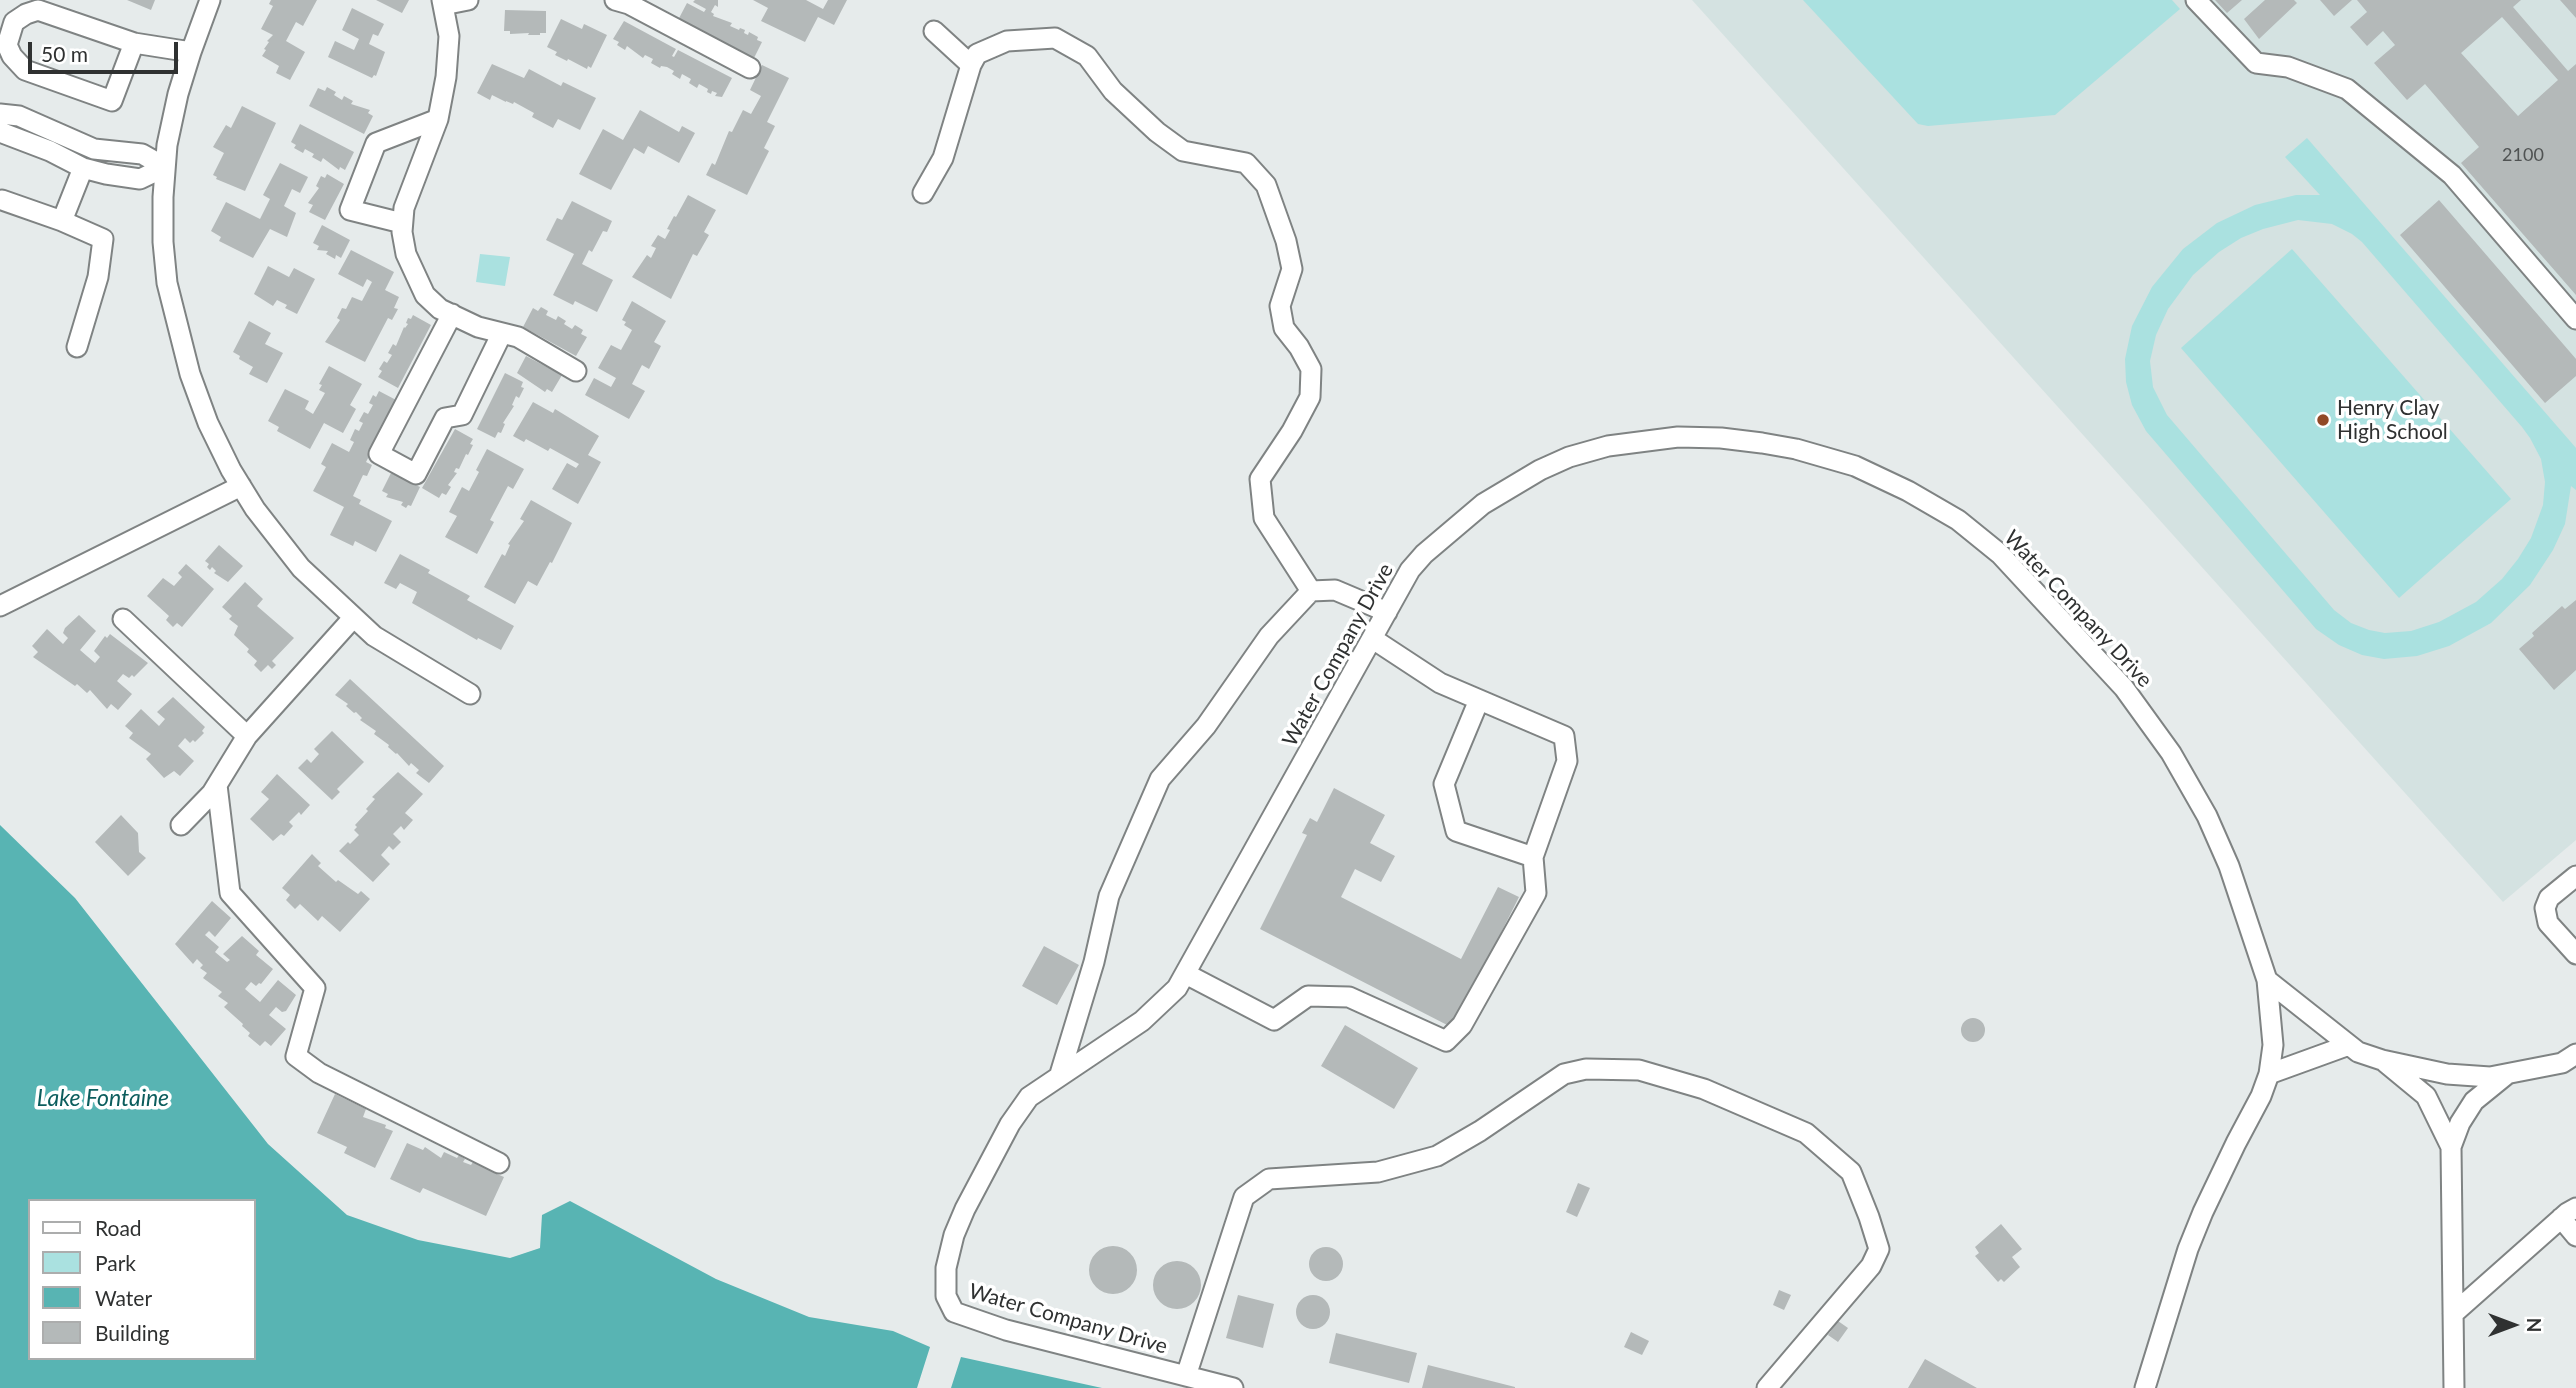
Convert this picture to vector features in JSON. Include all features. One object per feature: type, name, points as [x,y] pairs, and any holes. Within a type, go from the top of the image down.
[{"type":"street","points":[[210,0],[191,52],[170,132],[165,167],[163,242],[167,283],[175,321],[208,423],[241,486],[262,519],[301,568],[374,636],[470,694]]},
{"type":"street","points":[[468,0],[443,2],[449,36],[446,77],[438,119],[404,208],[402,223],[406,254],[425,295],[440,309],[478,327],[519,337],[576,371]]},
{"type":"street","points":[[615,0],[639,4],[750,68]]},
{"type":"street","points":[[2196,0],[2256,63],[2288,67],[2347,89],[2452,175],[2576,320]]},
{"type":"street","points":[[134,43],[112,101],[25,70],[12,56],[7,45],[15,22],[26,13],[38,10],[134,43],[191,52]]},
{"type":"street","points":[[934,31],[971,65]]},
{"type":"street","points":[[923,193],[943,158],[971,65],[977,54],[1007,41],[1055,38],[1087,56],[1112,91],[1157,132],[1183,151],[1246,163],[1266,185],[1286,241],[1292,269],[1280,306],[1284,328],[1300,347],[1311,369],[1310,397],[1292,431],[1260,479],[1264,518],[1311,591]]},
{"type":"street","points":[[0,114],[19,116],[94,149],[142,153],[165,167]]},
{"type":"street","points":[[402,223],[350,210],[376,144],[438,119]]},
{"type":"street","points":[[0,132],[41,147],[83,168],[106,174],[140,179],[165,167]]},
{"type":"street","points":[[62,221],[83,168]]},
{"type":"street","points":[[2,200],[103,239],[98,276],[77,347]]},
{"type":"street","points":[[452,314],[379,454],[416,474],[445,418],[462,415],[502,333]]},
{"type":"street","name":"Water Company Drive","points":[[1233,1388],[962,1317],[954,1312],[949,1304],[945,1283],[946,1268],[954,1235],[965,1209],[1028,1097],[1142,1021],[1166,1001],[1186,974],[1410,569],[1453,528],[1512,485],[1569,457],[1608,446],[1678,438],[1721,438],[1796,449],[1873,474],[1958,520],[2000,554],[2140,709],[2177,762],[2207,816],[2229,866],[2267,981],[2273,1045],[2269,1074],[2261,1096],[2203,1212],[2145,1388]]},
{"type":"street","points":[[0,606],[241,486]]},
{"type":"street","points":[[1060,1074],[1094,962],[1110,896],[1160,779],[1206,726],[1269,636],[1311,591],[1335,590],[1387,612]]},
{"type":"street","points":[[181,825],[217,785],[247,736],[353,618]]},
{"type":"street","points":[[124,619],[247,736]]},
{"type":"street","points":[[1186,974],[1274,1020],[1308,996],[1349,997],[1446,1041],[1462,1025],[1536,893],[1533,857],[1567,761],[1564,736],[1440,683],[1373,639]]},
{"type":"street","points":[[1479,700],[1444,784],[1456,831],[1533,857]]},
{"type":"street","points":[[217,785],[230,893],[315,988],[296,1056],[320,1073],[499,1163]]},
{"type":"street","points":[[2576,876],[2549,898],[2545,908],[2548,923],[2576,954]]},
{"type":"street","points":[[2267,981],[2358,1052],[2382,1060],[2447,1074],[2490,1077],[2562,1063],[2575,1057]]},
{"type":"street","points":[[2269,1074],[2349,1045]]},
{"type":"street","points":[[2382,1060],[2426,1096],[2451,1147]]},
{"type":"street","points":[[1186,1376],[1244,1198],[1269,1179],[1378,1172],[1437,1156],[1480,1131],[1564,1074],[1586,1069],[1639,1070],[1704,1089],[1805,1133],[1851,1172],[1879,1249],[1871,1266],[1767,1388]]},
{"type":"street","points":[[2454,1388],[2451,1147],[2460,1123],[2474,1101],[2507,1074]]},
{"type":"street","points":[[2453,1314],[2569,1213],[2576,1236]]},
{"type":"shaded area","name":"Henry Clay High School","points":[[1692,0],[2576,0],[2576,840],[2503,902]]},
{"type":"green space","points":[[1803,0],[2172,0],[2180,9],[2055,115],[1928,126],[1918,124]]},
{"type":"green space","points":[[2307,138],[2576,448],[2576,490],[2571,486],[2565,524],[2553,550],[2530,585],[2491,623],[2449,646],[2417,656],[2384,659],[2362,655],[2339,645],[2316,629],[2146,431],[2132,405],[2126,382],[2125,359],[2132,326],[2152,287],[2183,249],[2217,223],[2255,205],[2296,195],[2320,195],[2285,157]],"holes":[[[2298,220],[2332,224],[2362,242],[2522,427],[2541,459],[2545,482],[2543,505],[2531,538],[2518,559],[2502,579],[2476,602],[2439,622],[2411,631],[2385,633],[2369,630],[2351,623],[2334,610],[2167,415],[2153,387],[2150,361],[2156,335],[2168,309],[2193,275],[2219,252],[2241,238],[2263,229]]]},
{"type":"green space","points":[[2292,249],[2511,499],[2399,598],[2181,348]]},
{"type":"green space","points":[[480,254],[510,257],[505,286],[476,282]]},
{"type":"water","name":"Lake Fontaine","points":[[0,825],[75,898],[268,1144],[347,1215],[418,1240],[510,1258],[540,1248],[542,1215],[570,1201],[716,1279],[809,1317],[893,1331],[930,1347],[917,1388],[0,1388]]},
{"type":"water","points":[[961,1357],[1102,1388],[951,1388]]},
{"type":"building","points":[[127,0],[155,0],[151,10]]},
{"type":"building","points":[[271,0],[317,0],[303,26],[296,22],[286,41],[305,52],[290,80],[276,73],[279,66],[262,56],[269,42],[267,41],[273,35],[261,29],[273,6],[269,4]]},
{"type":"building","points":[[376,0],[409,0],[402,13]]},
{"type":"building","points":[[718,0],[718,7],[715,5],[711,12],[713,16],[732,23],[730,26],[739,30],[745,30],[744,33],[748,35],[749,32],[758,37],[757,40],[762,42],[753,60],[677,22],[687,3],[704,12],[706,9],[693,2]]},
{"type":"building","points":[[753,0],[806,0],[823,9],[828,0],[847,0],[834,25],[818,17],[805,42],[761,21],[768,8]]},
{"type":"building","points":[[2215,0],[2242,0],[2227,13]]},
{"type":"building","points":[[2265,0],[2294,0],[2297,3],[2259,39],[2244,19]]},
{"type":"building","points":[[2320,0],[2352,0],[2334,16]]},
{"type":"building","points":[[2357,0],[2521,0],[2513,7],[2568,71],[2576,64],[2576,295],[2461,163],[2479,147],[2425,84],[2407,100],[2374,63],[2395,45],[2383,31],[2367,46],[2350,27],[2367,12]],"holes":[[[2502,17],[2558,80],[2518,116],[2461,53]]]},
{"type":"building","points":[[2560,0],[2576,0],[2576,18]]},
{"type":"building","points":[[352,8],[384,24],[378,36],[373,34],[369,44],[385,52],[376,76],[372,78],[328,57],[335,41],[354,50],[359,39],[342,30]]},
{"type":"building","points":[[505,10],[546,11],[546,33],[528,35],[529,33],[510,34],[510,31],[504,31]]},
{"type":"building","points":[[561,19],[582,29],[584,24],[607,35],[591,68],[588,66],[587,69],[568,59],[567,61],[547,47]]},
{"type":"building","points":[[624,21],[676,49],[672,56],[674,57],[678,50],[732,78],[722,97],[715,96],[717,93],[712,91],[711,94],[707,92],[708,89],[699,84],[697,88],[689,83],[691,79],[682,74],[680,79],[672,74],[674,71],[667,67],[660,68],[651,63],[653,59],[645,55],[643,58],[627,46],[625,50],[617,45],[619,42],[613,39]]},
{"type":"building","points":[[492,64],[524,78],[529,69],[561,86],[563,82],[596,98],[580,130],[558,119],[553,128],[532,117],[534,113],[514,102],[506,102],[492,95],[490,100],[477,93]]},
{"type":"building","points":[[762,65],[789,78],[767,122],[775,126],[764,148],[769,151],[747,195],[706,175],[712,163],[715,165],[729,131],[732,132],[743,110],[751,114],[761,96],[750,90]]},
{"type":"building","points":[[327,87],[336,92],[334,95],[342,100],[344,96],[353,101],[351,104],[370,110],[368,113],[373,116],[364,134],[309,106],[318,88],[325,91]]},
{"type":"building","points":[[242,106],[276,123],[245,191],[216,179],[213,175],[224,153],[213,147],[226,125],[231,128]]},
{"type":"building","points":[[640,110],[679,132],[682,126],[695,133],[679,163],[648,146],[644,154],[634,148],[611,190],[579,174],[603,129],[623,140]]},
{"type":"building","points":[[300,124],[354,152],[345,170],[340,167],[339,170],[323,158],[321,162],[305,149],[303,153],[294,148],[296,145],[291,142]]},
{"type":"building","points":[[280,163],[308,177],[300,193],[292,189],[284,206],[296,213],[287,237],[270,229],[253,258],[219,241],[221,237],[211,231],[226,202],[260,219],[270,199],[263,195]]},
{"type":"building","points":[[327,174],[344,184],[325,220],[309,212],[313,205],[308,203],[319,188],[316,186],[321,176],[325,178]]},
{"type":"building","points":[[688,195],[716,210],[704,232],[709,235],[697,256],[693,254],[671,299],[632,277],[647,255],[651,258],[656,248],[651,246],[658,235],[665,239],[670,230],[667,229]]},
{"type":"building","points":[[2439,200],[2576,359],[2576,376],[2545,403],[2400,235]]},
{"type":"building","points":[[572,201],[612,221],[607,232],[603,231],[592,252],[589,250],[582,264],[613,280],[597,312],[575,301],[573,305],[553,295],[574,254],[546,240],[557,218],[562,220]]},
{"type":"building","points":[[322,225],[350,240],[341,258],[336,255],[335,259],[326,254],[328,251],[317,250],[319,246],[313,243]]},
{"type":"building","points":[[351,250],[394,272],[385,290],[399,297],[394,308],[398,309],[392,320],[388,318],[365,362],[325,342],[340,320],[337,318],[342,308],[346,309],[352,297],[362,301],[372,282],[367,279],[363,287],[338,274]]},
{"type":"building","points":[[268,266],[289,277],[294,268],[315,279],[297,314],[277,300],[273,306],[254,294]]},
{"type":"building","points":[[632,301],[666,321],[654,342],[661,346],[649,369],[642,365],[632,384],[645,391],[629,419],[585,395],[594,378],[611,387],[616,378],[598,368],[611,345],[621,350],[632,330],[624,325],[626,322],[622,320]]},
{"type":"building","points":[[541,307],[548,311],[546,315],[556,320],[558,316],[572,329],[575,325],[583,330],[581,334],[587,337],[576,356],[523,327],[533,308],[538,311]]},
{"type":"building","points":[[413,315],[431,325],[398,388],[378,377],[382,371],[379,369],[384,361],[387,363],[392,355],[388,353],[393,344],[396,346],[408,324],[408,318],[411,319]]},
{"type":"building","points":[[249,321],[271,333],[265,344],[283,353],[267,383],[249,374],[253,367],[233,352]]},
{"type":"building","points":[[526,356],[562,375],[552,392],[547,389],[545,392],[517,373]]},
{"type":"building","points":[[329,366],[362,384],[350,405],[356,409],[343,433],[324,423],[310,449],[277,431],[279,427],[268,421],[285,389],[309,401],[305,409],[313,414],[325,393],[319,390],[322,385],[319,384]]},
{"type":"building","points":[[505,373],[523,382],[521,387],[524,388],[519,398],[516,396],[501,433],[498,432],[495,438],[477,429]]},
{"type":"building","points":[[379,391],[398,401],[366,462],[372,465],[367,476],[363,475],[353,496],[361,500],[359,504],[392,521],[376,552],[355,541],[353,546],[330,535],[344,507],[313,491],[326,467],[321,464],[332,443],[349,452],[354,442],[350,440],[355,429],[359,431],[363,423],[359,421],[364,412],[368,414],[373,405],[369,403]]},
{"type":"building","points":[[533,402],[553,413],[555,409],[599,436],[588,455],[601,462],[578,504],[552,489],[567,463],[576,468],[579,464],[550,448],[548,451],[526,439],[524,442],[513,436]]},
{"type":"building","points":[[455,429],[473,439],[470,444],[473,445],[459,469],[456,468],[454,472],[457,473],[448,485],[451,487],[446,495],[442,493],[439,498],[422,488]]},
{"type":"building","points":[[487,449],[524,469],[513,489],[508,486],[490,520],[494,522],[477,554],[445,537],[457,516],[449,512],[462,487],[469,491]]},
{"type":"building","points":[[391,473],[420,487],[411,506],[406,508],[401,505],[403,502],[386,497],[388,494],[382,491]]},
{"type":"building","points":[[531,500],[572,523],[537,586],[528,581],[515,604],[484,587],[524,521],[520,519]]},
{"type":"building","points":[[219,545],[243,566],[228,582],[214,573],[216,571],[212,567],[210,570],[205,561]]},
{"type":"building","points":[[400,554],[470,596],[467,600],[514,626],[501,650],[478,638],[477,640],[412,603],[417,592],[400,583],[396,589],[384,583]]},
{"type":"building","points":[[186,564],[214,589],[182,627],[177,623],[173,627],[166,620],[169,616],[147,596],[163,578],[174,586],[182,577],[178,573]]},
{"type":"building","points":[[245,582],[263,599],[257,606],[294,638],[272,661],[276,665],[272,669],[268,665],[261,672],[254,665],[257,661],[247,652],[249,649],[234,635],[238,626],[229,619],[232,616],[222,607]]},
{"type":"building","points":[[2576,600],[2576,670],[2554,690],[2519,649],[2534,636],[2532,633],[2562,606],[2565,609]]},
{"type":"building","points":[[79,615],[96,631],[80,650],[95,663],[100,657],[94,651],[105,636],[107,638],[110,634],[148,663],[134,677],[132,675],[129,678],[123,674],[117,681],[132,694],[118,710],[111,704],[107,709],[90,690],[87,693],[33,657],[38,652],[32,646],[47,629],[63,644],[68,638],[63,633],[65,628]]},
{"type":"building","points":[[350,679],[444,766],[429,783],[416,773],[419,770],[411,763],[409,766],[374,734],[376,731],[346,706],[348,704],[335,695]]},
{"type":"building","points":[[173,697],[205,727],[202,731],[204,733],[195,742],[193,740],[190,743],[185,738],[178,746],[194,761],[180,776],[174,771],[164,778],[146,759],[151,754],[129,738],[133,733],[125,726],[141,709],[159,726],[165,719],[157,712]]},
{"type":"building","points":[[332,731],[364,762],[337,789],[340,792],[332,800],[298,768],[307,759],[311,763],[319,754],[314,749]]},
{"type":"building","points":[[398,772],[423,794],[405,813],[413,820],[404,830],[401,826],[393,834],[401,842],[393,850],[389,846],[381,855],[390,864],[373,882],[339,851],[359,835],[354,830],[357,827],[355,825],[368,811],[366,809],[375,799],[372,797]]},
{"type":"building","points":[[277,774],[310,805],[301,815],[299,812],[289,822],[293,826],[284,836],[281,834],[273,841],[250,819],[269,799],[261,792]]},
{"type":"building","points":[[1334,788],[1385,815],[1370,843],[1395,856],[1381,882],[1355,869],[1341,897],[1461,959],[1498,887],[1519,897],[1453,1028],[1260,929],[1307,835],[1302,833],[1310,818],[1317,822]]},
{"type":"building","points":[[121,815],[138,833],[139,852],[146,858],[128,876],[95,842]]},
{"type":"building","points":[[312,854],[321,863],[318,866],[336,882],[338,880],[358,894],[361,891],[370,899],[340,932],[322,916],[318,921],[300,904],[295,909],[286,900],[290,895],[282,888]]},
{"type":"building","points":[[212,901],[231,918],[215,937],[209,931],[205,935],[219,947],[215,952],[227,962],[230,960],[223,954],[242,936],[259,951],[256,955],[273,969],[261,984],[256,986],[251,982],[245,989],[260,1002],[278,980],[296,995],[286,1011],[282,1012],[276,1007],[269,1015],[286,1029],[271,1046],[265,1041],[260,1046],[248,1036],[250,1033],[243,1024],[224,1007],[228,1003],[218,996],[222,992],[203,978],[207,973],[200,968],[203,965],[197,959],[193,964],[175,944]]},
{"type":"building","points":[[1044,946],[1079,965],[1057,1005],[1022,986]]},
{"type":"building","points":[[1973,1018],[1981,1022],[1985,1030],[1981,1038],[1973,1042],[1965,1038],[1961,1030],[1965,1022]]},
{"type":"building","points":[[1345,1025],[1418,1068],[1394,1109],[1321,1066]]},
{"type":"building","points":[[335,1094],[366,1109],[363,1117],[386,1125],[385,1128],[393,1131],[375,1168],[344,1153],[347,1147],[317,1133]]},
{"type":"building","points":[[407,1143],[423,1150],[425,1147],[441,1158],[444,1152],[457,1158],[459,1155],[465,1159],[463,1162],[471,1165],[473,1162],[499,1171],[497,1174],[504,1177],[486,1216],[423,1188],[420,1193],[390,1179]]},
{"type":"building","points":[[1578,1183],[1590,1188],[1577,1217],[1566,1212]]},
{"type":"building","points":[[2001,1224],[2022,1249],[2012,1257],[2020,1267],[2004,1282],[2001,1279],[1998,1282],[1975,1256],[1979,1253],[1975,1247]]},
{"type":"building","points":[[1113,1246],[1130,1253],[1137,1270],[1130,1287],[1113,1294],[1096,1287],[1089,1270],[1096,1253]]},
{"type":"building","points":[[1326,1247],[1338,1252],[1343,1264],[1338,1276],[1326,1281],[1314,1276],[1309,1264],[1314,1252]]},
{"type":"building","points":[[1177,1261],[1194,1268],[1201,1285],[1194,1302],[1177,1309],[1160,1302],[1153,1285],[1160,1268]]},
{"type":"building","points":[[1779,1290],[1791,1295],[1784,1310],[1773,1305]]},
{"type":"building","points":[[1238,1295],[1274,1304],[1263,1348],[1226,1338]]},
{"type":"building","points":[[1313,1295],[1325,1300],[1330,1312],[1325,1324],[1313,1329],[1301,1324],[1296,1312],[1301,1300]]},
{"type":"building","points":[[1838,1321],[1848,1328],[1838,1342],[1828,1335]]},
{"type":"building","points":[[1631,1332],[1649,1341],[1642,1355],[1624,1347]]},
{"type":"building","points":[[1336,1333],[1417,1353],[1409,1383],[1329,1363]]},
{"type":"building","points":[[1925,1359],[1977,1388],[1908,1388]]},
{"type":"building","points":[[1428,1365],[1515,1387],[1515,1388],[1422,1388]]},
{"type":"place","name":"Henry Clay High School","points":[[2323,420]]}]
